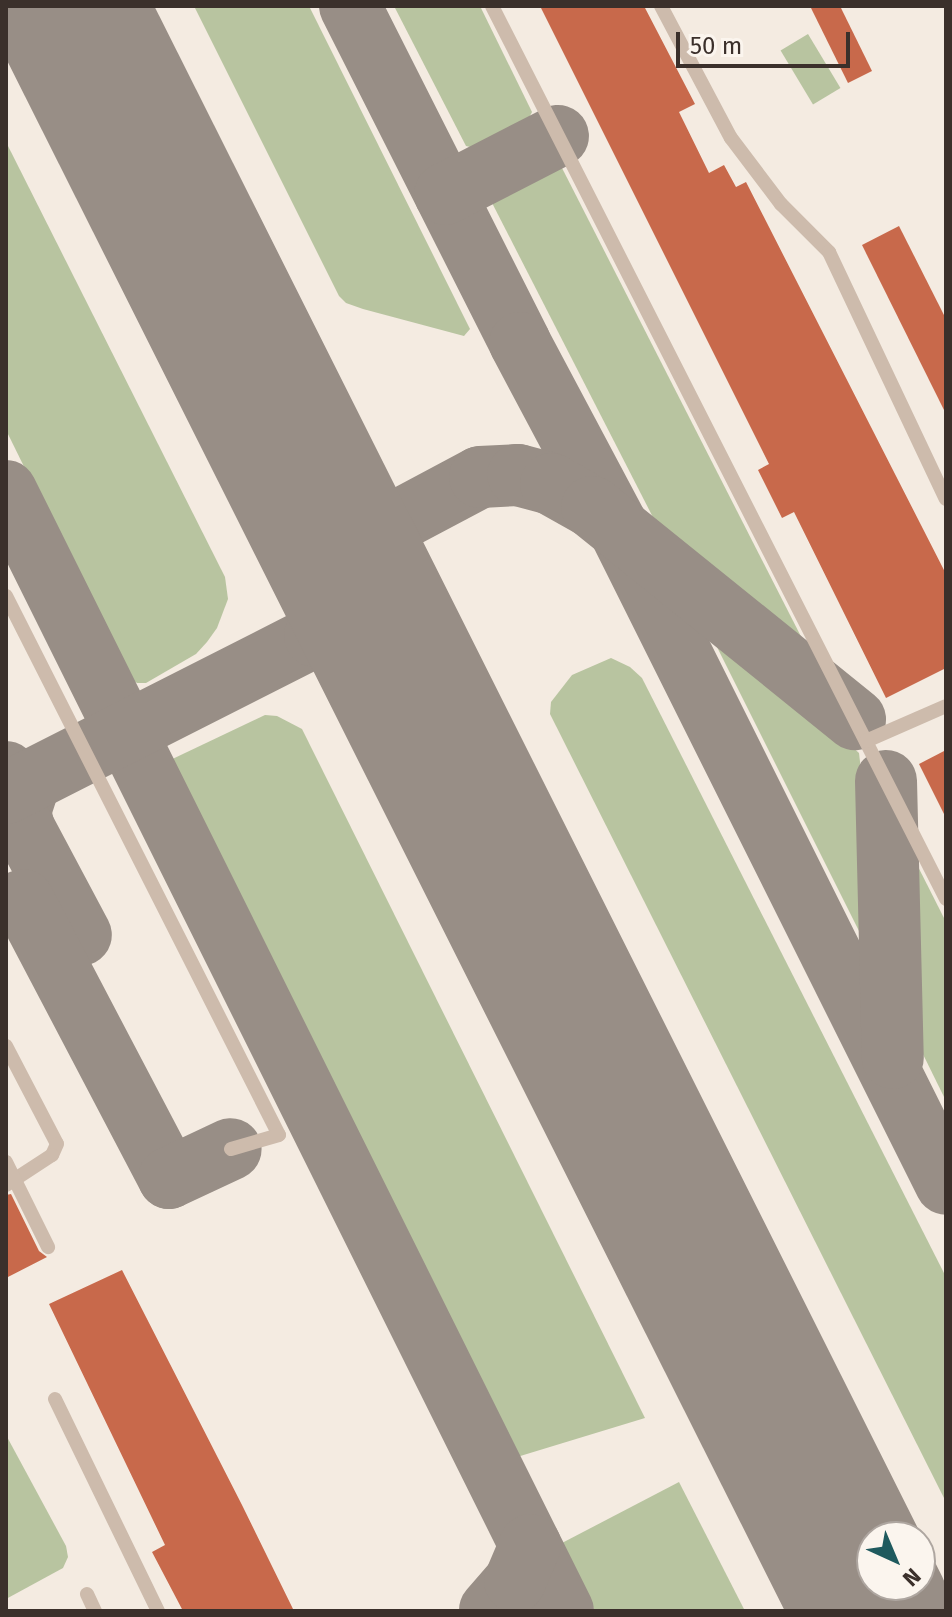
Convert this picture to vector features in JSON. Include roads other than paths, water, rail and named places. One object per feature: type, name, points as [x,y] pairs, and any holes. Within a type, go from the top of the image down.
[{"type":"lane","points":[[492,6],[946,899]]},
{"type":"lane","points":[[661,6],[731,138],[781,204],[829,252],[946,499]]},
{"type":"lane","points":[[6,596],[279,1135],[231,1149]]},
{"type":"lane","points":[[866,741],[946,706]]},
{"type":"lane","points":[[6,1046],[57,1144],[52,1155],[10,1182]]},
{"type":"lane","points":[[6,1162],[10,1182],[48,1247]]},
{"type":"lane","points":[[55,1399],[158,1611]]},
{"type":"lane","points":[[87,1594],[95,1611]]}]
